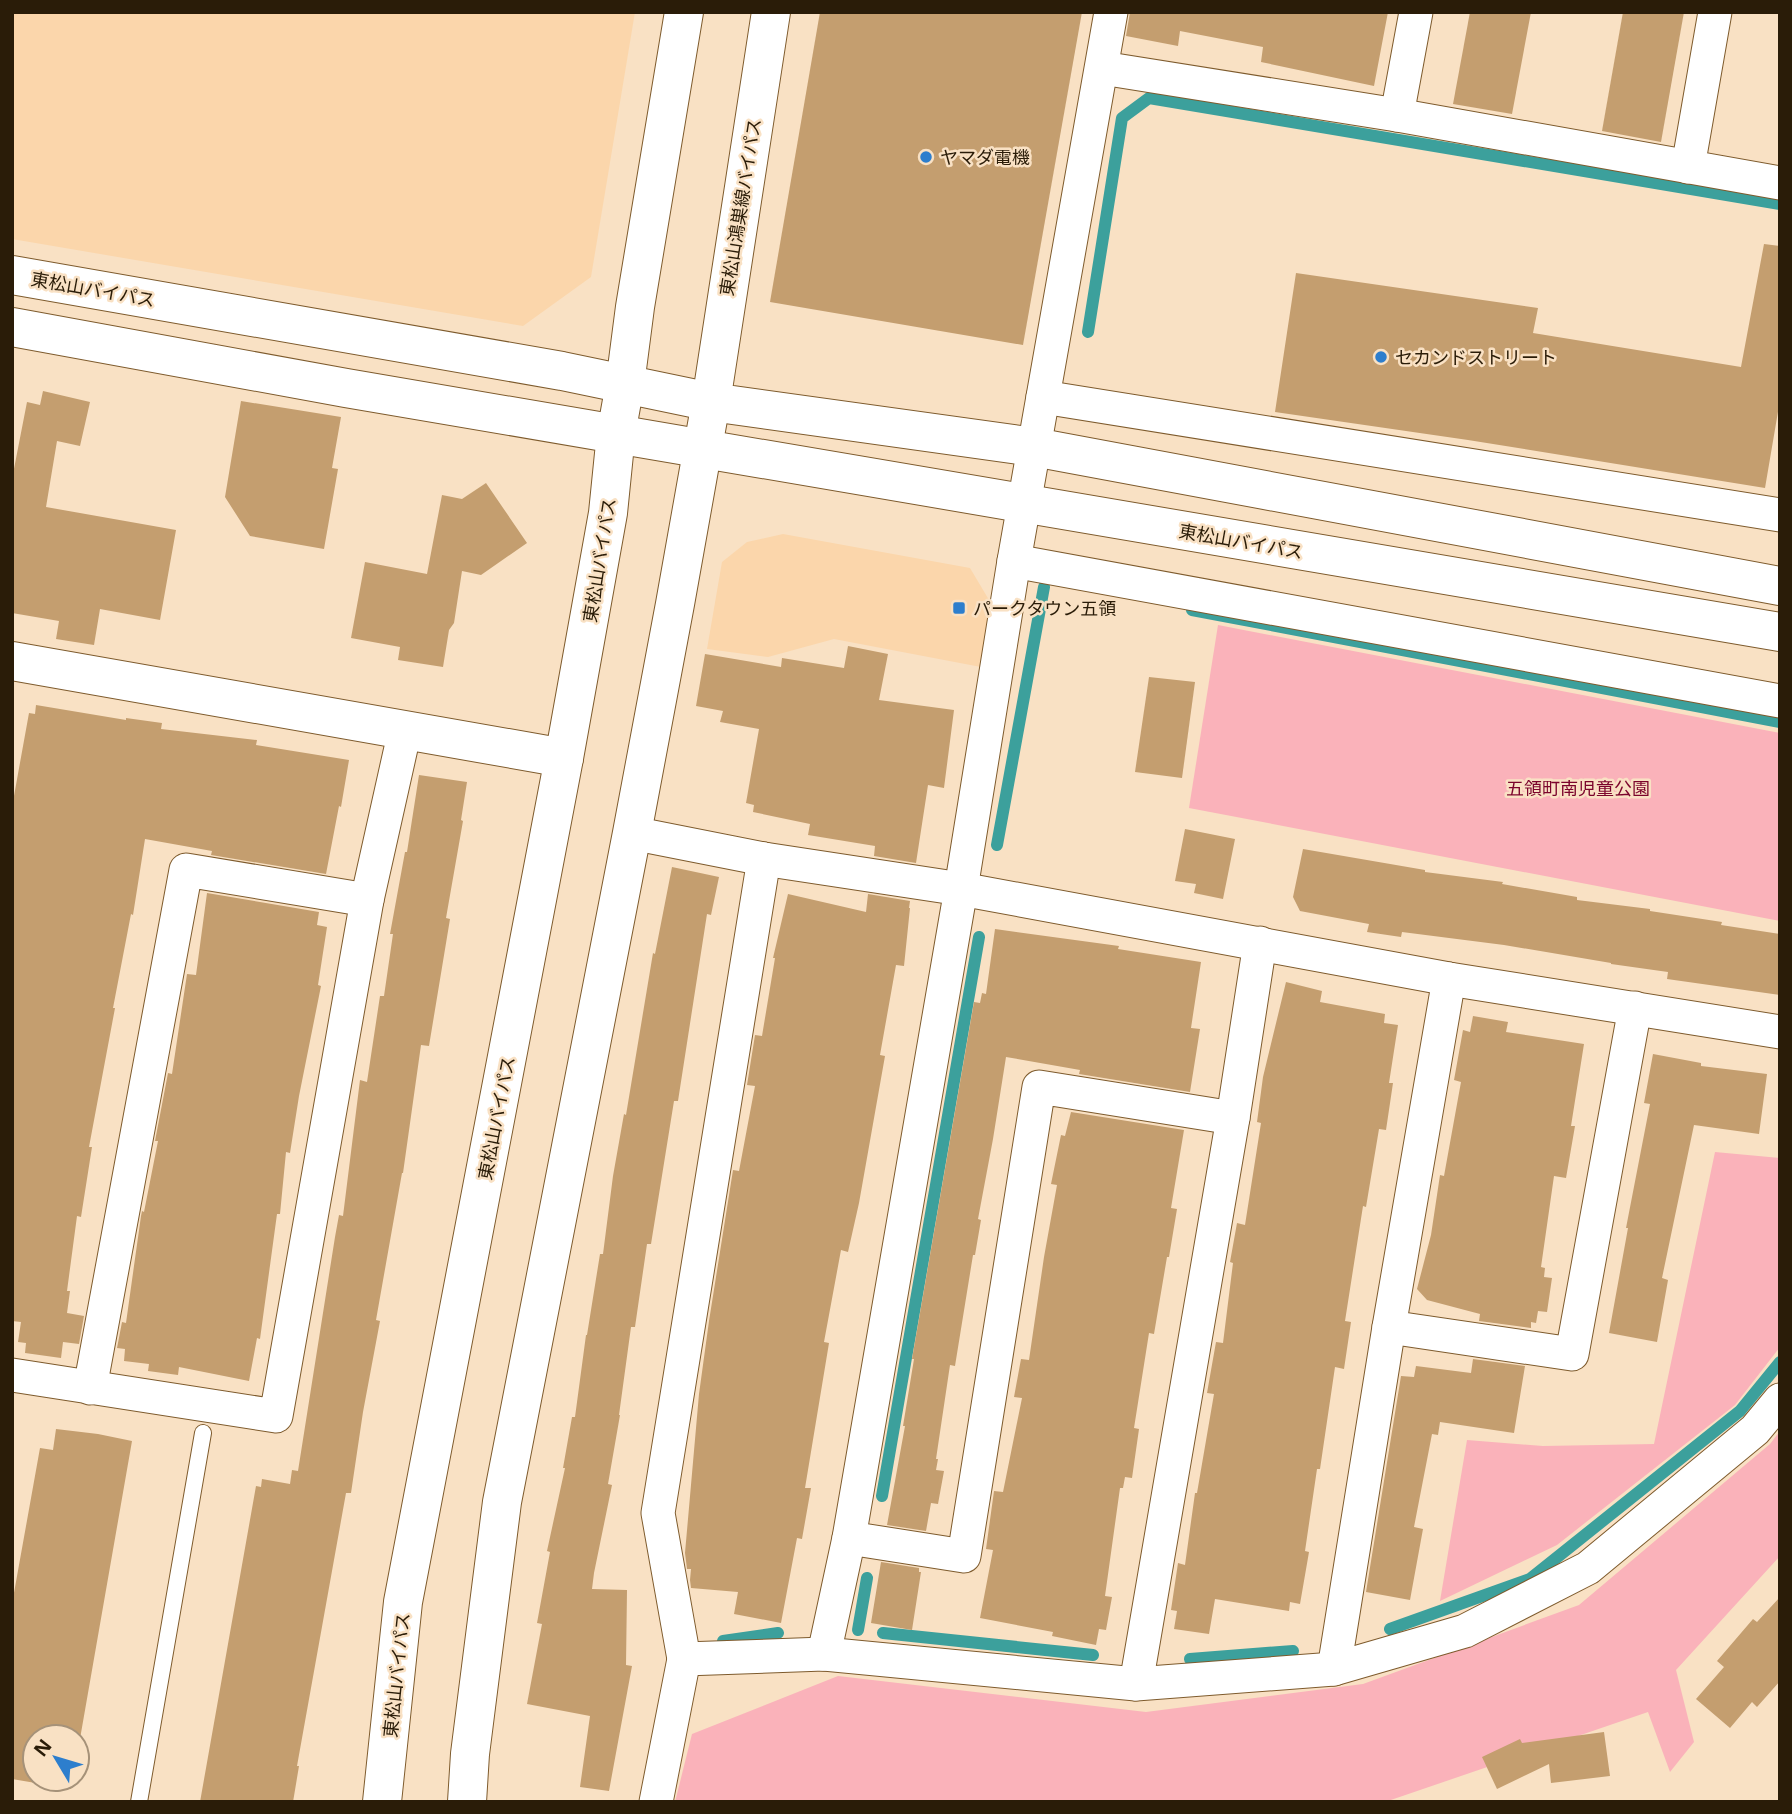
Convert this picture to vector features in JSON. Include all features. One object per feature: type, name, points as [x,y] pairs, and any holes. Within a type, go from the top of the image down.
[{"type":"main road","points":[[616,434],[684,12]]},
{"type":"main road","name":"東松山鴻巣線バイパス","points":[[711,402],[771,12]]},
{"type":"main road","name":"東松山バイパス","points":[[12,275],[562,371],[711,402],[1034,447],[1780,586]]},
{"type":"main road","name":"東松山バイパス","points":[[12,327],[616,434],[1780,632]]},
{"type":"main road","points":[[467,1802],[470,1754],[502,1502],[632,833],[711,402]]},
{"type":"main road","name":"東松山バイパス","points":[[382,1802],[403,1602],[564,758],[608,513],[616,434]]},
{"type":"main road","points":[[13,666],[564,758]]},
{"type":"street","points":[[824,1654],[849,1538],[961,889],[1014,561],[1111,12]]},
{"type":"street","points":[[1397,115],[1416,12]]},
{"type":"street","points":[[1688,167],[1715,12]]},
{"type":"street","points":[[1102,68],[1397,115],[1780,183]]},
{"type":"street","points":[[1043,397],[1780,516]]},
{"type":"street","points":[[1014,561],[1780,701]]},
{"type":"street","points":[[12,1375],[275,1416],[368,901],[405,730]]},
{"type":"street","points":[[632,833],[764,859],[961,889],[1449,979],[1780,1032]]},
{"type":"street","points":[[656,1802],[684,1658],[658,1513],[764,859]]},
{"type":"street","points":[[90,1388],[186,870],[368,901]]},
{"type":"street","points":[[1136,1684],[1233,1118],[1260,943]]},
{"type":"street","points":[[1334,1669],[1449,979]]},
{"type":"street","points":[[1390,1327],[1572,1354],[1635,1008]]},
{"type":"street","points":[[849,1538],[964,1556],[1039,1087],[1233,1118]]},
{"type":"street","points":[[684,1658],[824,1654],[1136,1684],[1334,1669],[1465,1631],[1588,1568],[1755,1430],[1780,1400]]},
{"type":"lane","points":[[139,1802],[203,1433]]},
{"type":"shaded area","points":[[12,12],[635,12],[591,277],[523,326],[12,239]]},
{"type":"shaded area","points":[[783,534],[970,568],[995,610],[981,667],[834,639],[768,657],[707,649],[722,562],[747,542]]},
{"type":"green space","name":"五領町南児童公園","points":[[1218,625],[1780,733],[1780,921],[1189,808]]},
{"type":"green space","points":[[1715,1152],[1780,1158],[1780,1347],[1735,1405],[1557,1545],[1440,1601],[1467,1440],[1543,1446],[1654,1444]]},
{"type":"green space","points":[[1780,1431],[1780,1556],[1676,1670],[1694,1742],[1670,1772],[1648,1712],[1385,1802],[675,1802],[692,1734],[838,1676],[1146,1712],[1363,1684],[1579,1605],[1770,1444]]},
{"type":"building","name":"ヤマダ電機","points":[[820,12],[1082,12],[1023,345],[770,302]]},
{"type":"building","points":[[1130,12],[1388,12],[1374,86],[1261,62],[1263,47],[1180,31],[1178,46],[1126,36]]},
{"type":"building","points":[[1470,12],[1531,12],[1512,114],[1453,104]]},
{"type":"building","points":[[1623,12],[1684,12],[1661,142],[1602,131]]},
{"type":"building","points":[[1764,244],[1780,246],[1780,400],[1765,488],[1275,412],[1296,273],[1538,308],[1533,333],[1741,367]]},
{"type":"building","points":[[43,391],[90,402],[80,446],[57,441],[46,507],[176,530],[160,620],[100,609],[94,645],[56,639],[59,621],[12,613],[12,479],[27,402],[40,405]]},
{"type":"building","points":[[241,401],[341,417],[332,468],[338,469],[324,549],[250,536],[225,497]]},
{"type":"building","points":[[486,483],[527,543],[481,575],[462,571],[454,623],[449,630],[443,667],[398,660],[400,647],[351,638],[365,562],[427,574],[442,495],[462,499]]},
{"type":"building","points":[[848,646],[888,654],[879,700],[954,710],[944,788],[928,785],[916,863],[874,856],[875,846],[808,835],[810,824],[753,812],[754,805],[746,803],[759,729],[720,722],[723,711],[696,706],[705,654],[781,667],[782,658],[844,668]]},
{"type":"building","points":[[1149,677],[1195,682],[1182,778],[1135,772]]},
{"type":"building","points":[[36,705],[126,720],[162,723],[161,729],[257,740],[256,745],[349,760],[326,874],[211,855],[212,851],[145,839],[89,1147],[92,1147],[81,1217],[77,1216],[67,1291],[70,1291],[67,1313],[84,1316],[79,1344],[63,1342],[61,1358],[25,1353],[26,1343],[18,1342],[21,1322],[12,1321],[12,807],[29,713],[35,714]]},
{"type":"building","points":[[419,775],[467,782],[463,821],[446,918],[450,919],[429,1046],[421,1045],[351,1493],[346,1493],[297,1766],[293,1802],[200,1802],[256,1486],[261,1487],[262,1479],[290,1484],[292,1470],[298,1471],[335,1237],[339,1215],[343,1216],[360,1080],[367,1082],[380,996],[384,996],[393,934],[390,934]]},
{"type":"building","points":[[1185,829],[1235,839],[1223,899],[1194,893],[1196,884],[1175,881]]},
{"type":"building","points":[[1303,849],[1425,872],[1503,882],[1502,884],[1577,897],[1577,900],[1650,909],[1722,922],[1721,925],[1780,934],[1780,995],[1667,979],[1668,972],[1504,945],[1402,932],[1401,937],[1367,932],[1369,924],[1300,911],[1293,897]]},
{"type":"building","points":[[672,867],[719,877],[711,915],[707,914],[678,1101],[674,1101],[651,1244],[647,1244],[635,1327],[631,1327],[608,1484],[612,1485],[592,1589],[627,1590],[626,1665],[632,1666],[609,1791],[580,1787],[590,1716],[527,1704],[542,1624],[537,1623],[550,1552],[547,1551],[565,1468],[572,1417],[575,1417],[586,1335],[600,1254],[603,1254],[613,1176],[653,953],[655,954]]},
{"type":"building","points":[[207,893],[319,912],[317,925],[327,927],[318,985],[321,986],[290,1153],[286,1152],[280,1214],[277,1214],[260,1339],[257,1338],[249,1381],[179,1367],[178,1375],[148,1371],[149,1364],[124,1361],[125,1349],[117,1348],[122,1322],[126,1323],[141,1216],[158,1141],[155,1141],[168,1073],[172,1074],[187,974],[196,975]]},
{"type":"building","points":[[788,894],[866,912],[868,894],[910,901],[910,908],[904,966],[896,965],[880,1055],[885,1056],[859,1203],[848,1252],[841,1250],[824,1342],[829,1343],[805,1488],[811,1488],[802,1539],[797,1538],[781,1623],[734,1614],[738,1592],[691,1588],[691,1569],[687,1569],[685,1553],[699,1394],[709,1321],[733,1170],[739,1171],[755,1086],[747,1085],[755,1035],[762,1036],[773,958]]},
{"type":"building","points":[[995,929],[1119,946],[1118,949],[1201,962],[1191,1028],[1200,1029],[1190,1092],[1079,1074],[1080,1070],[1006,1057],[955,1366],[950,1365],[936,1459],[936,1470],[944,1471],[938,1504],[931,1503],[926,1531],[887,1525],[905,1426],[912,1359],[974,1002],[980,1003],[982,993],[986,994]]},
{"type":"building","points":[[1286,982],[1322,991],[1320,1002],[1385,1014],[1384,1023],[1398,1025],[1389,1083],[1393,1083],[1386,1130],[1379,1129],[1366,1207],[1363,1206],[1345,1321],[1351,1322],[1344,1369],[1335,1367],[1320,1469],[1317,1469],[1305,1551],[1309,1552],[1300,1604],[1290,1602],[1289,1611],[1215,1599],[1209,1634],[1174,1629],[1177,1611],[1171,1610],[1178,1563],[1185,1565],[1195,1493],[1214,1394],[1207,1393],[1216,1342],[1223,1343],[1233,1263],[1230,1262],[1237,1223],[1245,1225],[1261,1123],[1257,1122],[1263,1077]]},
{"type":"building","points":[[1473,1016],[1508,1022],[1506,1032],[1584,1044],[1566,1178],[1554,1176],[1541,1267],[1545,1268],[1544,1277],[1552,1278],[1547,1312],[1538,1311],[1536,1323],[1531,1322],[1531,1328],[1479,1321],[1480,1314],[1427,1300],[1417,1289],[1431,1235],[1440,1175],[1444,1176],[1461,1082],[1454,1080],[1463,1030],[1470,1032]]},
{"type":"building","points":[[1653,1054],[1701,1063],[1701,1066],[1767,1074],[1759,1134],[1694,1125],[1662,1278],[1668,1280],[1657,1342],[1609,1333],[1650,1104],[1644,1103]]},
{"type":"building","points":[[1071,1112],[1184,1130],[1171,1208],[1177,1209],[1169,1257],[1154,1334],[1149,1333],[1134,1428],[1139,1429],[1132,1478],[1125,1477],[1123,1488],[1120,1488],[1105,1596],[1112,1597],[1106,1630],[1099,1629],[1096,1645],[1052,1636],[1053,1632],[980,1618],[993,1550],[986,1549],[994,1491],[1003,1492],[1022,1398],[1014,1397],[1021,1359],[1029,1360],[1057,1185],[1051,1184],[1061,1135],[1065,1136]]},
{"type":"building","points":[[1473,1359],[1525,1366],[1514,1433],[1440,1422],[1438,1435],[1432,1434],[1414,1527],[1423,1529],[1410,1600],[1366,1592],[1401,1376],[1414,1377],[1416,1366],[1471,1373]]},
{"type":"building","points":[[56,1429],[132,1441],[83,1723],[21,1723],[21,1781],[12,1779],[12,1604],[40,1448],[53,1450]]},
{"type":"building","points":[[881,1562],[919,1568],[921,1572],[912,1630],[871,1623]]},
{"type":"building","points":[[1780,1597],[1780,1681],[1757,1707],[1752,1702],[1730,1728],[1696,1699],[1724,1667],[1717,1661],[1753,1619],[1757,1622]]},
{"type":"building","points":[[1604,1732],[1610,1776],[1551,1783],[1549,1764],[1497,1789],[1482,1757],[1520,1739],[1522,1743]]},
{"type":"waterway","points":[[1088,332],[1122,118],[1149,98],[1780,204]]},
{"type":"waterway","points":[[997,845],[1044,587]]},
{"type":"waterway","points":[[1192,610],[1780,722]]},
{"type":"waterway","points":[[882,1496],[979,937]]},
{"type":"waterway","points":[[1390,1629],[1530,1579],[1740,1411],[1780,1362]]},
{"type":"waterway","points":[[858,1630],[867,1578]]},
{"type":"waterway","points":[[723,1641],[778,1633]]},
{"type":"waterway","points":[[883,1633],[1093,1655]]},
{"type":"waterway","points":[[1190,1659],[1293,1651]]},
{"type":"place","name":"ヤマダ電機","points":[[926,157]]},
{"type":"place","name":"セカンドストリート","points":[[1381,357]]},
{"type":"place","name":"パークタウン五領","points":[[959,608]]}]
